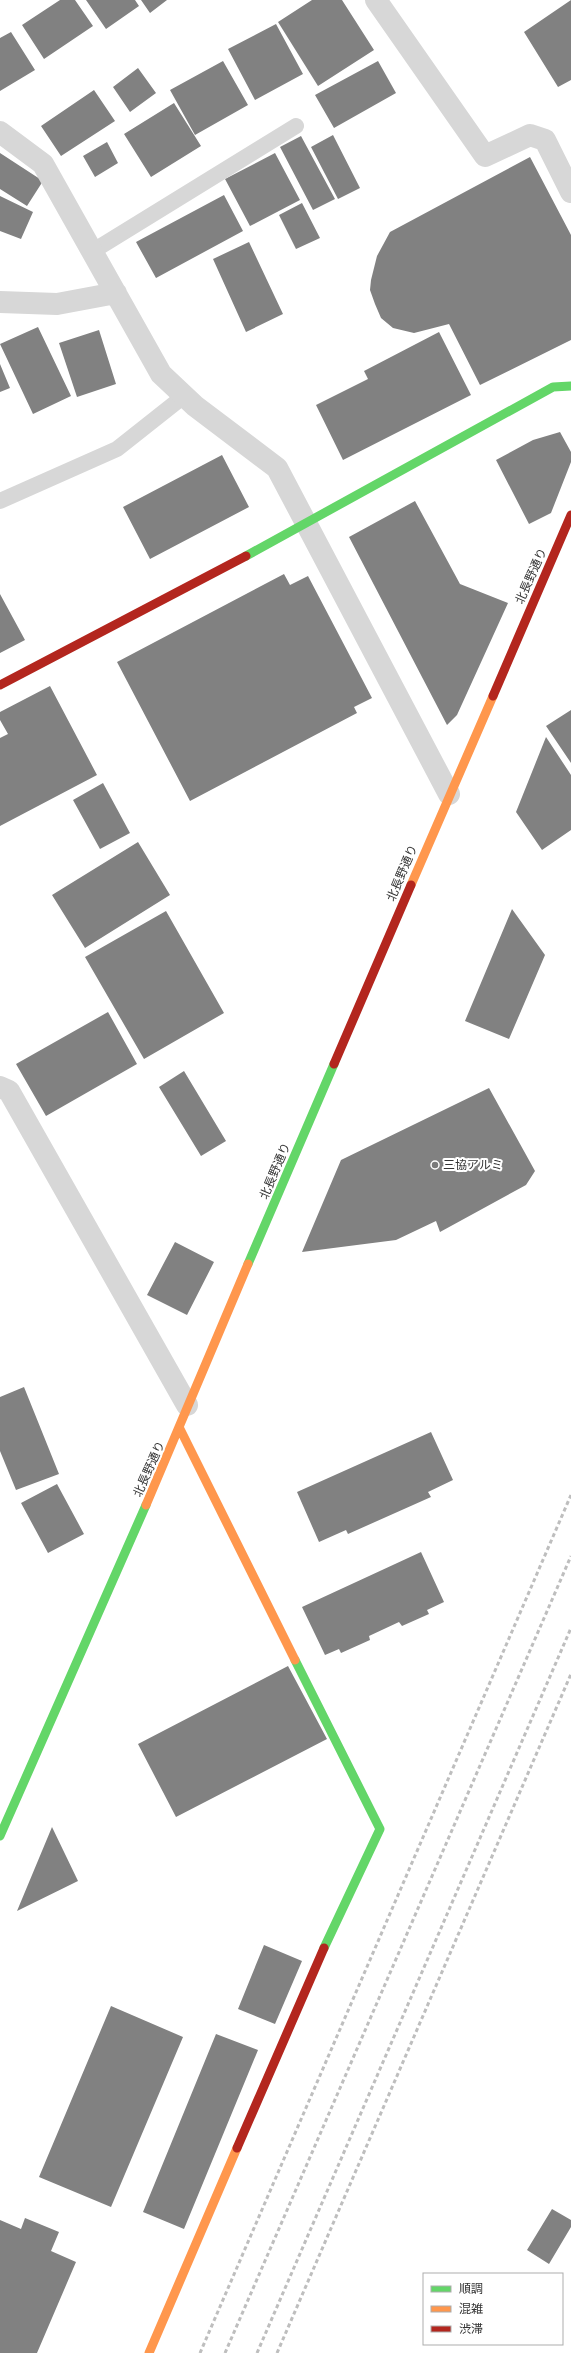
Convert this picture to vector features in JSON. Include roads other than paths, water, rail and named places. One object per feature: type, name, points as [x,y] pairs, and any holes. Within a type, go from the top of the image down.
[{"type":"street","points":[[376,0],[485,156],[530,135],[545,140],[571,192]]},
{"type":"street","points":[[0,132],[43,164],[161,374],[184,396],[277,468],[450,794]]},
{"type":"street","points":[[0,302],[57,304],[116,293]]},
{"type":"street","points":[[0,685],[307,524],[553,387],[571,386]]},
{"type":"street","name":"北長野通り","points":[[0,1836],[180,1429],[188,1405],[571,515]]},
{"type":"street","points":[[0,1087],[9,1092],[188,1405]]},
{"type":"street","points":[[150,2353],[312,1974],[380,1829],[180,1429]]},
{"type":"lane","points":[[93,251],[296,126]]},
{"type":"lane","points":[[0,501],[117,449],[184,396]]},
{"type":"railway","points":[[200,2353],[571,1495]]},
{"type":"railway","points":[[225,2353],[571,1556]]},
{"type":"railway","points":[[257,2353],[571,1628]]},
{"type":"railway","points":[[277,2353],[571,1674]]},
{"type":"place","name":"三協アルミ","points":[[435,1165]]}]
